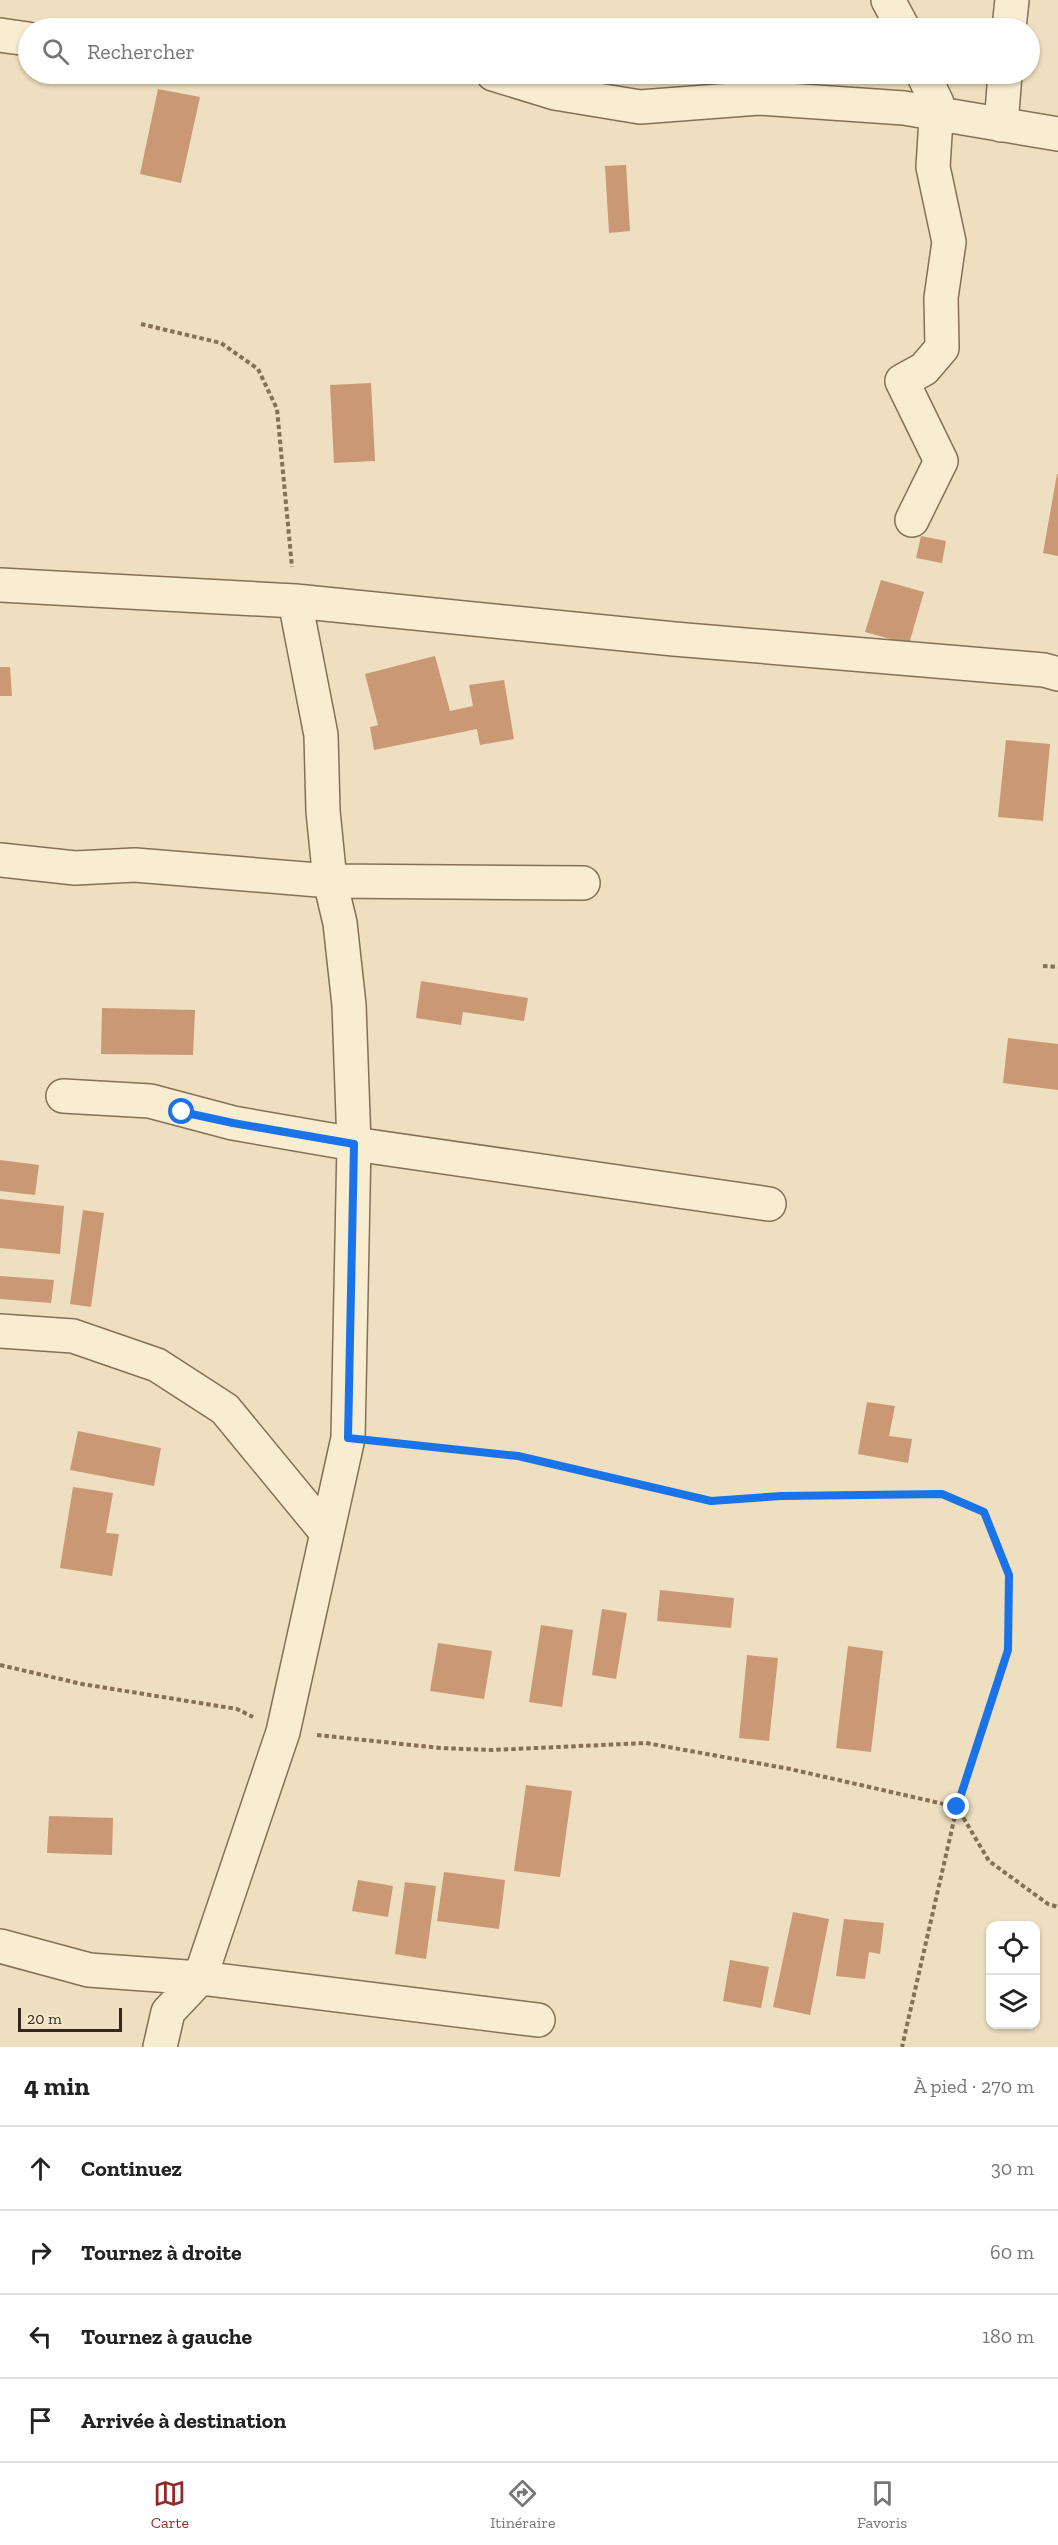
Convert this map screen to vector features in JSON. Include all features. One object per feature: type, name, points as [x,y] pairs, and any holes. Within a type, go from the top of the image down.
[{"type":"street","points":[[888,0],[898,18]]},
{"type":"street","points":[[1010,18],[1012,0]]},
{"type":"street","points":[[0,35],[18,38]]},
{"type":"street","points":[[526,84],[555,93],[640,107],[759,98],[904,108],[1058,134]]},
{"type":"street","points":[[912,520],[941,461],[902,381],[924,369],[942,348],[941,298],[949,242],[933,167],[937,104],[928,84]]},
{"type":"street","points":[[1001,125],[1004,84]]},
{"type":"street","points":[[0,585],[296,601],[674,639],[1044,670],[1058,674]]},
{"type":"street","points":[[160,2047],[168,2012],[200,1978],[283,1732],[348,1438],[354,1144],[349,1005],[340,923],[330,881],[323,811],[321,735],[296,601]]},
{"type":"street","points":[[0,860],[75,868],[135,865],[330,881],[583,883]]},
{"type":"street","points":[[63,1096],[150,1101],[233,1123],[354,1144],[769,1204]]},
{"type":"street","points":[[0,1331],[73,1336],[157,1365],[225,1409],[327,1533]]},
{"type":"street","points":[[0,1946],[89,1970],[200,1978],[538,2020]]},
{"type":"path","points":[[141,324],[221,343],[258,369],[277,409],[296,601]]},
{"type":"path","points":[[1043,966],[1058,967]]},
{"type":"path","points":[[348,1438],[518,1456],[711,1501],[781,1496],[942,1494],[984,1512],[1009,1575],[1008,1650],[957,1807],[902,2047]]},
{"type":"path","points":[[0,1665],[82,1684],[237,1709],[283,1732],[440,1748],[492,1750],[646,1743],[790,1769],[957,1807],[989,1862],[1048,1904],[1058,1907]]},
{"type":"building","points":[[158,89],[200,97],[181,183],[140,174]]},
{"type":"building","points":[[626,165],[630,231],[609,233],[605,166]]},
{"type":"building","points":[[371,383],[375,461],[334,463],[330,385]]},
{"type":"building","points":[[1058,474],[1058,556],[1043,553]]},
{"type":"building","points":[[921,536],[946,541],[942,563],[916,558]]},
{"type":"building","points":[[881,580],[924,592],[909,644],[865,632]]},
{"type":"building","points":[[435,656],[450,711],[473,706],[469,685],[504,680],[514,739],[480,745],[477,729],[374,750],[370,727],[378,725],[365,674]]},
{"type":"building","points":[[0,667],[10,667],[12,696],[0,696]]},
{"type":"building","points":[[1006,740],[1050,744],[1043,821],[998,817]]},
{"type":"building","points":[[421,981],[528,998],[524,1021],[463,1012],[461,1025],[416,1018]]},
{"type":"building","points":[[102,1008],[195,1010],[193,1055],[101,1054]]},
{"type":"building","points":[[1008,1038],[1058,1044],[1058,1090],[1003,1083]]},
{"type":"building","points":[[0,1160],[39,1165],[35,1195],[0,1191]]},
{"type":"building","points":[[0,1199],[64,1206],[60,1254],[0,1248]]},
{"type":"building","points":[[83,1210],[104,1213],[91,1307],[70,1304]]},
{"type":"building","points":[[0,1276],[54,1280],[51,1303],[0,1299]]},
{"type":"building","points":[[867,1402],[895,1406],[889,1436],[912,1439],[908,1463],[858,1454]]},
{"type":"building","points":[[78,1431],[161,1448],[154,1486],[70,1470]]},
{"type":"building","points":[[73,1487],[113,1493],[106,1533],[119,1534],[112,1576],[60,1568]]},
{"type":"building","points":[[660,1590],[734,1598],[731,1628],[657,1621]]},
{"type":"building","points":[[602,1609],[627,1613],[616,1679],[592,1675]]},
{"type":"building","points":[[541,1625],[573,1630],[562,1707],[529,1702]]},
{"type":"building","points":[[438,1643],[492,1651],[484,1699],[430,1691]]},
{"type":"building","points":[[848,1646],[883,1651],[871,1752],[836,1748]]},
{"type":"building","points":[[747,1655],[778,1658],[769,1741],[739,1738]]},
{"type":"building","points":[[526,1785],[572,1791],[560,1877],[514,1871]]},
{"type":"building","points":[[49,1816],[113,1818],[112,1855],[47,1853]]},
{"type":"building","points":[[444,1872],[505,1880],[499,1929],[437,1921]]},
{"type":"building","points":[[358,1880],[393,1886],[388,1917],[352,1911]]},
{"type":"building","points":[[405,1882],[436,1886],[426,1959],[395,1954]]},
{"type":"building","points":[[793,1912],[829,1919],[810,2015],[773,2007]]},
{"type":"building","points":[[844,1919],[884,1923],[880,1954],[869,1952],[865,1979],[836,1976]]},
{"type":"building","points":[[730,1960],[769,1967],[761,2008],[723,2001]]},
{"type":"route","points":[[182,1112],[354,1144],[348,1438],[518,1456],[711,1501],[781,1496],[942,1494],[984,1512],[1009,1575],[1008,1650],[957,1807]]}]
